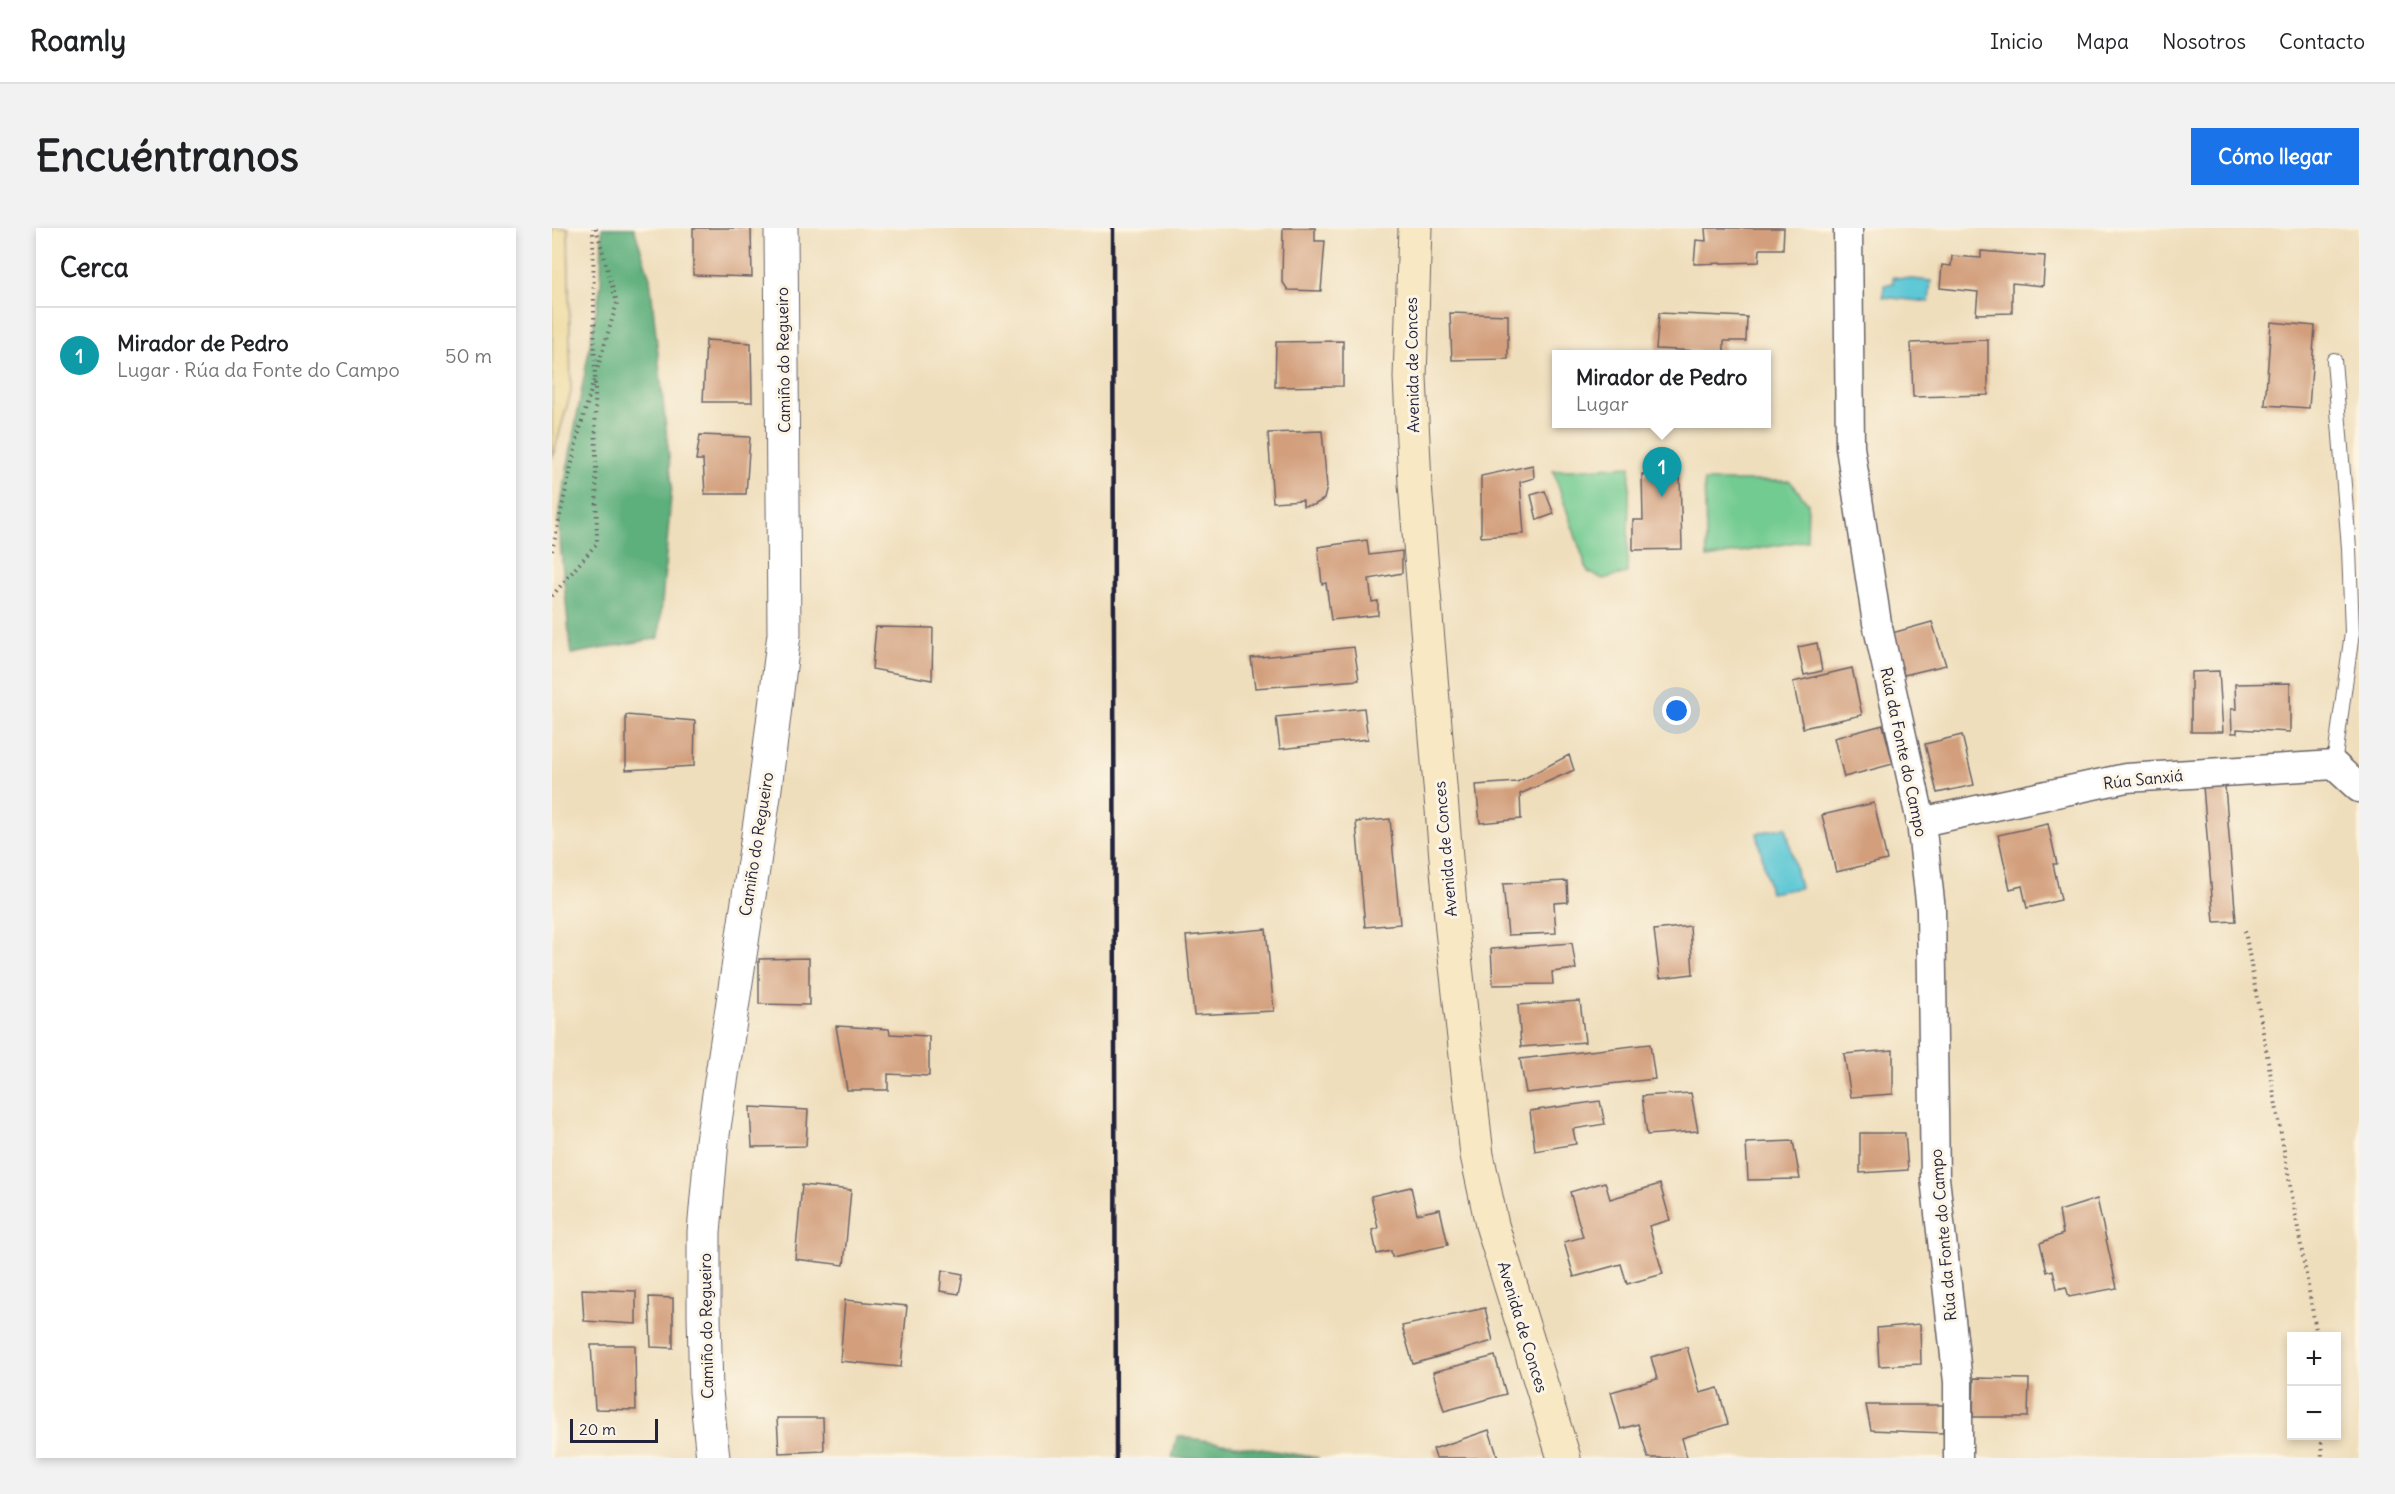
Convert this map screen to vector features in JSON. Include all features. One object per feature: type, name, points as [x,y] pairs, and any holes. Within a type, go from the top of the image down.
[{"type":"main road","name":"Avenida de Conces","points":[[1415,228],[1411,293],[1410,377],[1415,484],[1452,930],[1477,1155],[1492,1226],[1564,1458]]},
{"type":"street","name":"Camiño do Regueiro","points":[[713,1458],[706,1391],[704,1316],[704,1232],[711,1141],[764,796],[784,634],[781,228]]},
{"type":"street","name":"Rúa da Fonte do Campo","points":[[1848,228],[1850,447],[1876,623],[1921,822],[1931,910],[1935,1178],[1958,1382],[1958,1458]]},
{"type":"street","name":"Rúa Sanxiá","points":[[1921,822],[2126,778],[2334,765]]},
{"type":"street","points":[[2334,765],[2359,788]]},
{"type":"lane","points":[[2334,360],[2349,548],[2352,633],[2334,765]]},
{"type":"path","points":[[552,551],[579,432],[617,303],[594,228]]},
{"type":"path","points":[[552,596],[597,543],[594,228]]},
{"type":"path","points":[[2245,931],[2316,1332]]},
{"type":"path","points":[[2321,1440],[2322,1458]]},
{"type":"green space","points":[[602,228],[634,228],[650,278],[672,485],[659,638],[571,654],[558,520],[601,284]]},
{"type":"green space","points":[[1630,466],[1627,573],[1603,579],[1588,572],[1553,471]]},
{"type":"green space","points":[[1704,481],[1790,481],[1808,503],[1807,540],[1707,558]]},
{"type":"green space","points":[[1177,1436],[1319,1458],[1172,1458]]},
{"type":"sand","points":[[552,228],[568,228],[571,392],[552,459]]},
{"type":"water","points":[[1893,277],[1931,281],[1929,302],[1883,297],[1884,285],[1893,283]]},
{"type":"water","points":[[1786,827],[1800,888],[1770,893],[1757,833]]},
{"type":"building","points":[[693,228],[751,228],[752,277],[693,275]]},
{"type":"building","points":[[1283,228],[1315,228],[1315,241],[1325,241],[1321,291],[1288,290],[1282,281]]},
{"type":"building","points":[[1705,228],[1784,228],[1783,249],[1760,249],[1759,262],[1694,264],[1696,240],[1706,241]]},
{"type":"building","points":[[1981,251],[2045,256],[2043,286],[2012,283],[2012,313],[1976,314],[1978,292],[1940,288],[1942,265],[1951,266],[1952,256],[1981,258]]},
{"type":"building","points":[[1450,313],[1508,315],[1508,359],[1452,360]]},
{"type":"building","points":[[1659,313],[1747,317],[1746,341],[1724,341],[1724,350],[1656,349]]},
{"type":"building","points":[[2271,322],[2315,326],[2309,408],[2265,405]]},
{"type":"building","points":[[706,340],[751,343],[752,402],[703,402]]},
{"type":"building","points":[[1988,340],[1988,395],[1913,397],[1911,343]]},
{"type":"building","points":[[1343,341],[1343,386],[1275,387],[1276,342]]},
{"type":"building","points":[[1322,431],[1327,487],[1324,499],[1314,505],[1303,506],[1303,500],[1273,502],[1268,433]]},
{"type":"building","points":[[700,435],[750,437],[746,494],[705,494],[703,460],[696,460]]},
{"type":"building","points":[[1533,465],[1534,478],[1520,482],[1524,534],[1481,537],[1481,476]]},
{"type":"building","points":[[1642,474],[1680,474],[1682,549],[1633,550],[1633,520],[1643,520]]},
{"type":"building","points":[[1545,491],[1554,514],[1537,520],[1531,495]]},
{"type":"building","points":[[1367,540],[1369,555],[1402,551],[1402,573],[1369,579],[1372,602],[1378,601],[1378,615],[1331,620],[1326,583],[1322,584],[1318,547]]},
{"type":"building","points":[[1932,622],[1946,665],[1904,675],[1892,633]]},
{"type":"building","points":[[876,627],[933,628],[932,680],[872,669]]},
{"type":"building","points":[[1817,643],[1822,671],[1804,675],[1798,647]]},
{"type":"building","points":[[1354,647],[1359,680],[1255,688],[1251,658]]},
{"type":"building","points":[[1852,668],[1862,715],[1803,728],[1793,682]]},
{"type":"building","points":[[2219,671],[2223,732],[2191,732],[2191,672]]},
{"type":"building","points":[[2290,683],[2290,732],[2237,729],[2237,733],[2232,733],[2231,709],[2236,709],[2235,684]]},
{"type":"building","points":[[1364,708],[1368,739],[1280,749],[1276,717]]},
{"type":"building","points":[[626,715],[695,721],[694,766],[626,770]]},
{"type":"building","points":[[1883,725],[1893,764],[1844,777],[1834,738]]},
{"type":"building","points":[[1962,735],[1974,785],[1937,793],[1925,744]]},
{"type":"building","points":[[1569,755],[1574,770],[1520,794],[1521,819],[1480,823],[1476,785],[1517,782]]},
{"type":"building","points":[[2203,786],[2225,786],[2236,921],[2214,922]]},
{"type":"building","points":[[1874,803],[1887,860],[1836,872],[1822,815]]},
{"type":"building","points":[[1390,819],[1400,924],[1365,927],[1356,822]]},
{"type":"building","points":[[2048,824],[2057,864],[2053,864],[2061,900],[2027,908],[2022,886],[2010,889],[1998,835]]},
{"type":"building","points":[[1567,881],[1568,902],[1554,903],[1556,933],[1508,935],[1503,884]]},
{"type":"building","points":[[1690,926],[1693,974],[1660,978],[1654,930]]},
{"type":"building","points":[[1266,929],[1274,1011],[1194,1015],[1186,936]]},
{"type":"building","points":[[1572,943],[1576,969],[1552,972],[1553,984],[1493,985],[1491,949]]},
{"type":"building","points":[[809,958],[809,1005],[759,1004],[759,959]]},
{"type":"building","points":[[1580,1001],[1585,1042],[1521,1047],[1518,1005]]},
{"type":"building","points":[[836,1026],[889,1029],[890,1034],[929,1036],[929,1076],[888,1074],[888,1090],[847,1090]]},
{"type":"building","points":[[1650,1044],[1655,1079],[1526,1093],[1520,1059]]},
{"type":"building","points":[[1893,1050],[1893,1094],[1851,1097],[1844,1054]]},
{"type":"building","points":[[1691,1093],[1698,1131],[1647,1135],[1642,1096]]},
{"type":"building","points":[[1600,1101],[1605,1124],[1573,1129],[1576,1144],[1535,1151],[1530,1111]]},
{"type":"building","points":[[750,1107],[808,1110],[806,1146],[752,1147]]},
{"type":"building","points":[[1860,1133],[1905,1133],[1908,1170],[1860,1173]]},
{"type":"building","points":[[1793,1141],[1800,1179],[1748,1180],[1746,1143]]},
{"type":"building","points":[[1605,1182],[1610,1199],[1660,1184],[1670,1220],[1649,1226],[1663,1274],[1627,1284],[1621,1264],[1574,1277],[1564,1242],[1583,1237],[1570,1192]]},
{"type":"building","points":[[802,1185],[851,1190],[844,1265],[795,1259]]},
{"type":"building","points":[[1411,1187],[1417,1214],[1440,1209],[1448,1245],[1392,1257],[1391,1251],[1377,1254],[1372,1230],[1378,1228],[1371,1196]]},
{"type":"building","points":[[2097,1199],[2117,1288],[2069,1297],[2066,1287],[2057,1289],[2053,1270],[2047,1272],[2040,1243],[2063,1234],[2059,1211]]},
{"type":"building","points":[[942,1270],[963,1274],[959,1294],[940,1291]]},
{"type":"building","points":[[582,1289],[636,1291],[636,1324],[584,1321]]},
{"type":"building","points":[[649,1297],[673,1298],[673,1348],[651,1347]]},
{"type":"building","points":[[845,1300],[907,1306],[901,1367],[840,1361]]},
{"type":"building","points":[[1485,1308],[1493,1341],[1413,1364],[1402,1326]]},
{"type":"building","points":[[1920,1324],[1921,1364],[1879,1366],[1877,1328]]},
{"type":"building","points":[[591,1345],[635,1345],[636,1410],[595,1409]]},
{"type":"building","points":[[1687,1347],[1700,1393],[1718,1388],[1728,1424],[1682,1438],[1687,1458],[1648,1458],[1638,1424],[1621,1429],[1611,1392],[1657,1379],[1651,1357]]},
{"type":"building","points":[[1495,1356],[1506,1394],[1444,1411],[1433,1372]]},
{"type":"building","points":[[1974,1378],[2029,1379],[2028,1417],[1973,1417]]},
{"type":"building","points":[[1866,1405],[1943,1405],[1943,1433],[1871,1430]]},
{"type":"building","points":[[777,1418],[823,1418],[824,1451],[779,1453]]},
{"type":"building","points":[[1489,1430],[1498,1458],[1436,1458],[1433,1449]]},
{"type":"railway","points":[[1113,228],[1116,1458]]},
{"type":"place","name":"Mirador de Pedro","points":[[1662,497]]}]
